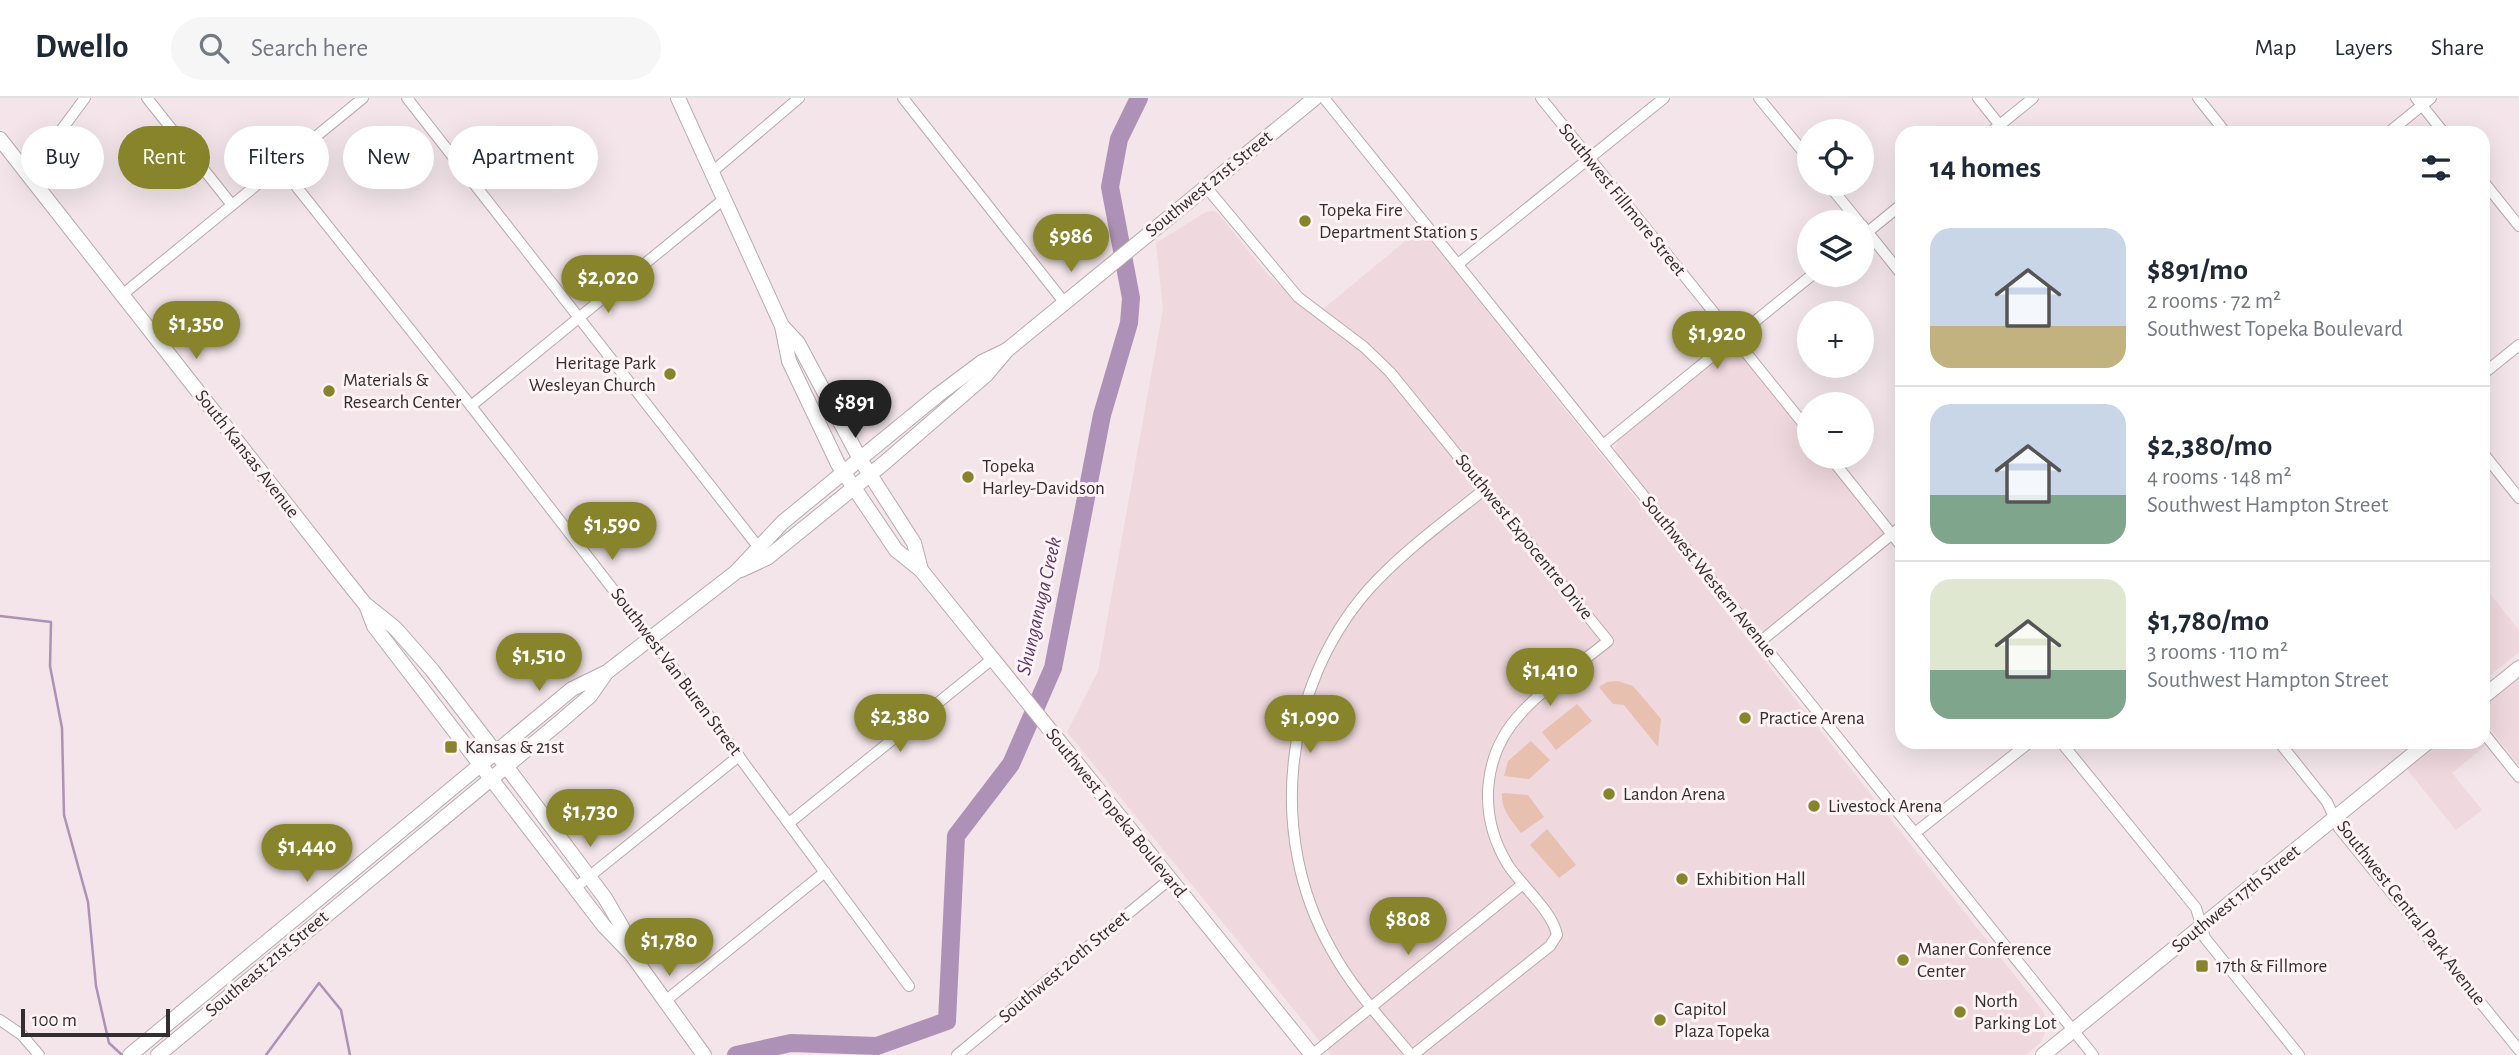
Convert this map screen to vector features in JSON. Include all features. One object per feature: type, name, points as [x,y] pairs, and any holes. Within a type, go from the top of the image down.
[{"type":"main road","name":"Southwest Topeka Boulevard","points":[[678,98],[782,326],[789,361],[844,472],[896,550],[921,570],[1312,1055]]},
{"type":"main road","name":"Southwest 21st Street","points":[[495,752],[572,689],[607,672],[736,572],[855,487],[986,375],[1007,350],[1315,98]]},
{"type":"main road","name":"South Kansas Avenue","points":[[0,139],[21,166]]},
{"type":"main road","name":"South Kansas Avenue","points":[[39,189],[365,604],[395,628],[432,670],[589,876],[622,928],[632,955]]},
{"type":"main road","name":"Southwest Topeka Boulevard","points":[[782,326],[798,343],[860,459],[914,543],[921,570]]},
{"type":"main road","name":"Southwest 21st Street","points":[[762,553],[783,522],[982,362],[1007,350]]},
{"type":"main road","name":"South Kansas Avenue","points":[[365,604],[374,626],[604,926],[632,955],[704,1055]]},
{"type":"main road","points":[[2490,691],[2519,668]]},
{"type":"main road","name":"Southwest 21st Street","points":[[506,766],[590,696],[607,672]]},
{"type":"main road","name":"Southwest 17th Street","points":[[2043,1055],[2419,749]]},
{"type":"main road","name":"Southeast 21st Street","points":[[130,1055],[495,752]]},
{"type":"main road","name":"Southeast 21st Street","points":[[163,1050],[506,766]]},
{"type":"street","points":[[64,126],[85,98]]},
{"type":"street","points":[[147,98],[232,205]]},
{"type":"street","points":[[323,126],[349,102],[363,98]]},
{"type":"street","points":[[407,98],[762,553]]},
{"type":"street","points":[[712,172],[799,98]]},
{"type":"street","points":[[904,98],[1065,302]]},
{"type":"street","name":"Southwest Western Avenue","points":[[1324,98],[2093,1055]]},
{"type":"street","name":"Southwest Fillmore Street","points":[[1541,98],[1797,416]]},
{"type":"street","points":[[1458,264],[1664,98]]},
{"type":"street","points":[[1759,98],[1797,144]]},
{"type":"street","points":[[1978,98],[2001,126]]},
{"type":"street","points":[[2006,126],[2033,98]]},
{"type":"street","points":[[2198,98],[2220,126]]},
{"type":"street","points":[[2396,126],[2423,101],[2439,126]]},
{"type":"street","name":"Southwest Expocentre Drive","points":[[1206,187],[1265,261],[1298,297],[1364,347],[1390,372],[1608,641],[1522,711],[1500,742],[1494,756],[1488,788],[1489,820],[1498,846],[1556,929],[1556,935],[1550,946],[1412,1055]]},
{"type":"street","points":[[122,295],[252,189]]},
{"type":"street","name":"Southwest Van Buren Street","points":[[298,189],[651,638],[909,986]]},
{"type":"street","points":[[2490,190],[2519,226]]},
{"type":"street","points":[[1837,196],[1848,210]]},
{"type":"street","points":[[471,406],[724,199]]},
{"type":"street","points":[[1874,222],[1895,208]]},
{"type":"street","points":[[1874,242],[1895,267]]},
{"type":"street","points":[[1603,445],[1797,287]]},
{"type":"street","points":[[2490,368],[2519,345]]},
{"type":"street","points":[[2490,462],[2519,498]]},
{"type":"street","points":[[1839,469],[1895,538]]},
{"type":"street","points":[[1412,1055],[1342,968],[1322,932],[1300,871],[1292,822],[1293,762],[1309,692],[1337,633],[1361,599],[1401,557],[1485,489]]},
{"type":"street","points":[[1760,641],[1895,532]]},
{"type":"street","points":[[789,823],[991,660]]},
{"type":"street","points":[[2490,741],[2519,777]]},
{"type":"street","points":[[1915,833],[2021,749]]},
{"type":"street","points":[[2067,749],[2196,908],[2205,938],[2299,1055]]},
{"type":"street","name":"Southwest Central Park Avenue","points":[[2285,749],[2327,802],[2339,828],[2518,1053]]},
{"type":"street","points":[[575,888],[739,756]]},
{"type":"street","points":[[664,1002],[825,872]]},
{"type":"street","name":"Southwest 20th Street","points":[[957,1055],[1170,879]]},
{"type":"street","points":[[1312,1055],[1523,884]]},
{"type":"street","points":[[0,1020],[22,1035],[39,1055]]},
{"type":"shaded area","points":[[1206,212],[1217,212],[1269,276],[1316,315],[1421,228],[2043,1011],[2048,1025],[2041,1042],[2026,1055],[1331,1055],[1067,732],[1098,671],[1163,309],[1156,243]]},
{"type":"shaded area","points":[[1733,348],[1741,354],[1797,423],[1797,469],[1835,469],[1883,529],[1884,534],[1763,631],[1751,622],[1616,452],[1618,440]]},
{"type":"shaded area","points":[[2490,594],[2519,630],[2519,652],[2490,675]]},
{"type":"shaded area","points":[[2519,676],[2519,766],[2490,729],[2490,699]]},
{"type":"shaded area","points":[[1618,681],[1633,686],[1661,719],[1658,747],[1624,705],[1613,704],[1599,687],[1607,682]]},
{"type":"shaded area","points":[[1577,704],[1592,721],[1556,750],[1542,732]]},
{"type":"shaded area","points":[[1531,741],[1550,760],[1529,779],[1504,776],[1508,761]]},
{"type":"shaded area","points":[[2429,749],[2481,749],[2452,773],[2482,810],[2456,830],[2406,768]]},
{"type":"shaded area","points":[[1502,793],[1528,795],[1544,817],[1521,833],[1505,810]]},
{"type":"shaded area","points":[[1547,829],[1576,865],[1559,878],[1530,845]]},
{"type":"waterway","name":"Shunganuga Creek","points":[[736,1055],[791,1043],[877,1046],[947,1021],[956,836],[1011,764],[1053,668],[1102,415],[1129,323],[1131,298],[1110,187],[1119,139],[1139,98]]},
{"type":"waterway","points":[[0,616],[51,622],[50,666],[62,728],[64,815],[88,902],[96,986],[109,1043],[122,1055]]},
{"type":"waterway","points":[[266,1055],[319,983],[341,1010],[350,1055]]},
{"type":"place","name":"Topeka Fire Department Station 5","points":[[1305,221]]},
{"type":"place","name":"Heritage Park Wesleyan Church","points":[[670,374]]},
{"type":"place","name":"Materials & Research Center","points":[[329,391]]},
{"type":"place","name":"Topeka Harley-Davidson","points":[[968,477]]},
{"type":"place","name":"Practice Arena","points":[[1745,718]]},
{"type":"place","name":"Kansas & 21st","points":[[451,747]]},
{"type":"place","name":"Landon Arena","points":[[1609,794]]},
{"type":"place","name":"Livestock Arena","points":[[1814,806]]},
{"type":"place","name":"Exhibition Hall","points":[[1682,879]]},
{"type":"place","name":"Maner Conference Center","points":[[1903,960]]},
{"type":"place","name":"17th & Fillmore","points":[[2202,966]]},
{"type":"place","name":"North Parking Lot","points":[[1960,1012]]},
{"type":"place","name":"Capitol Plaza Topeka","points":[[1660,1020]]}]
